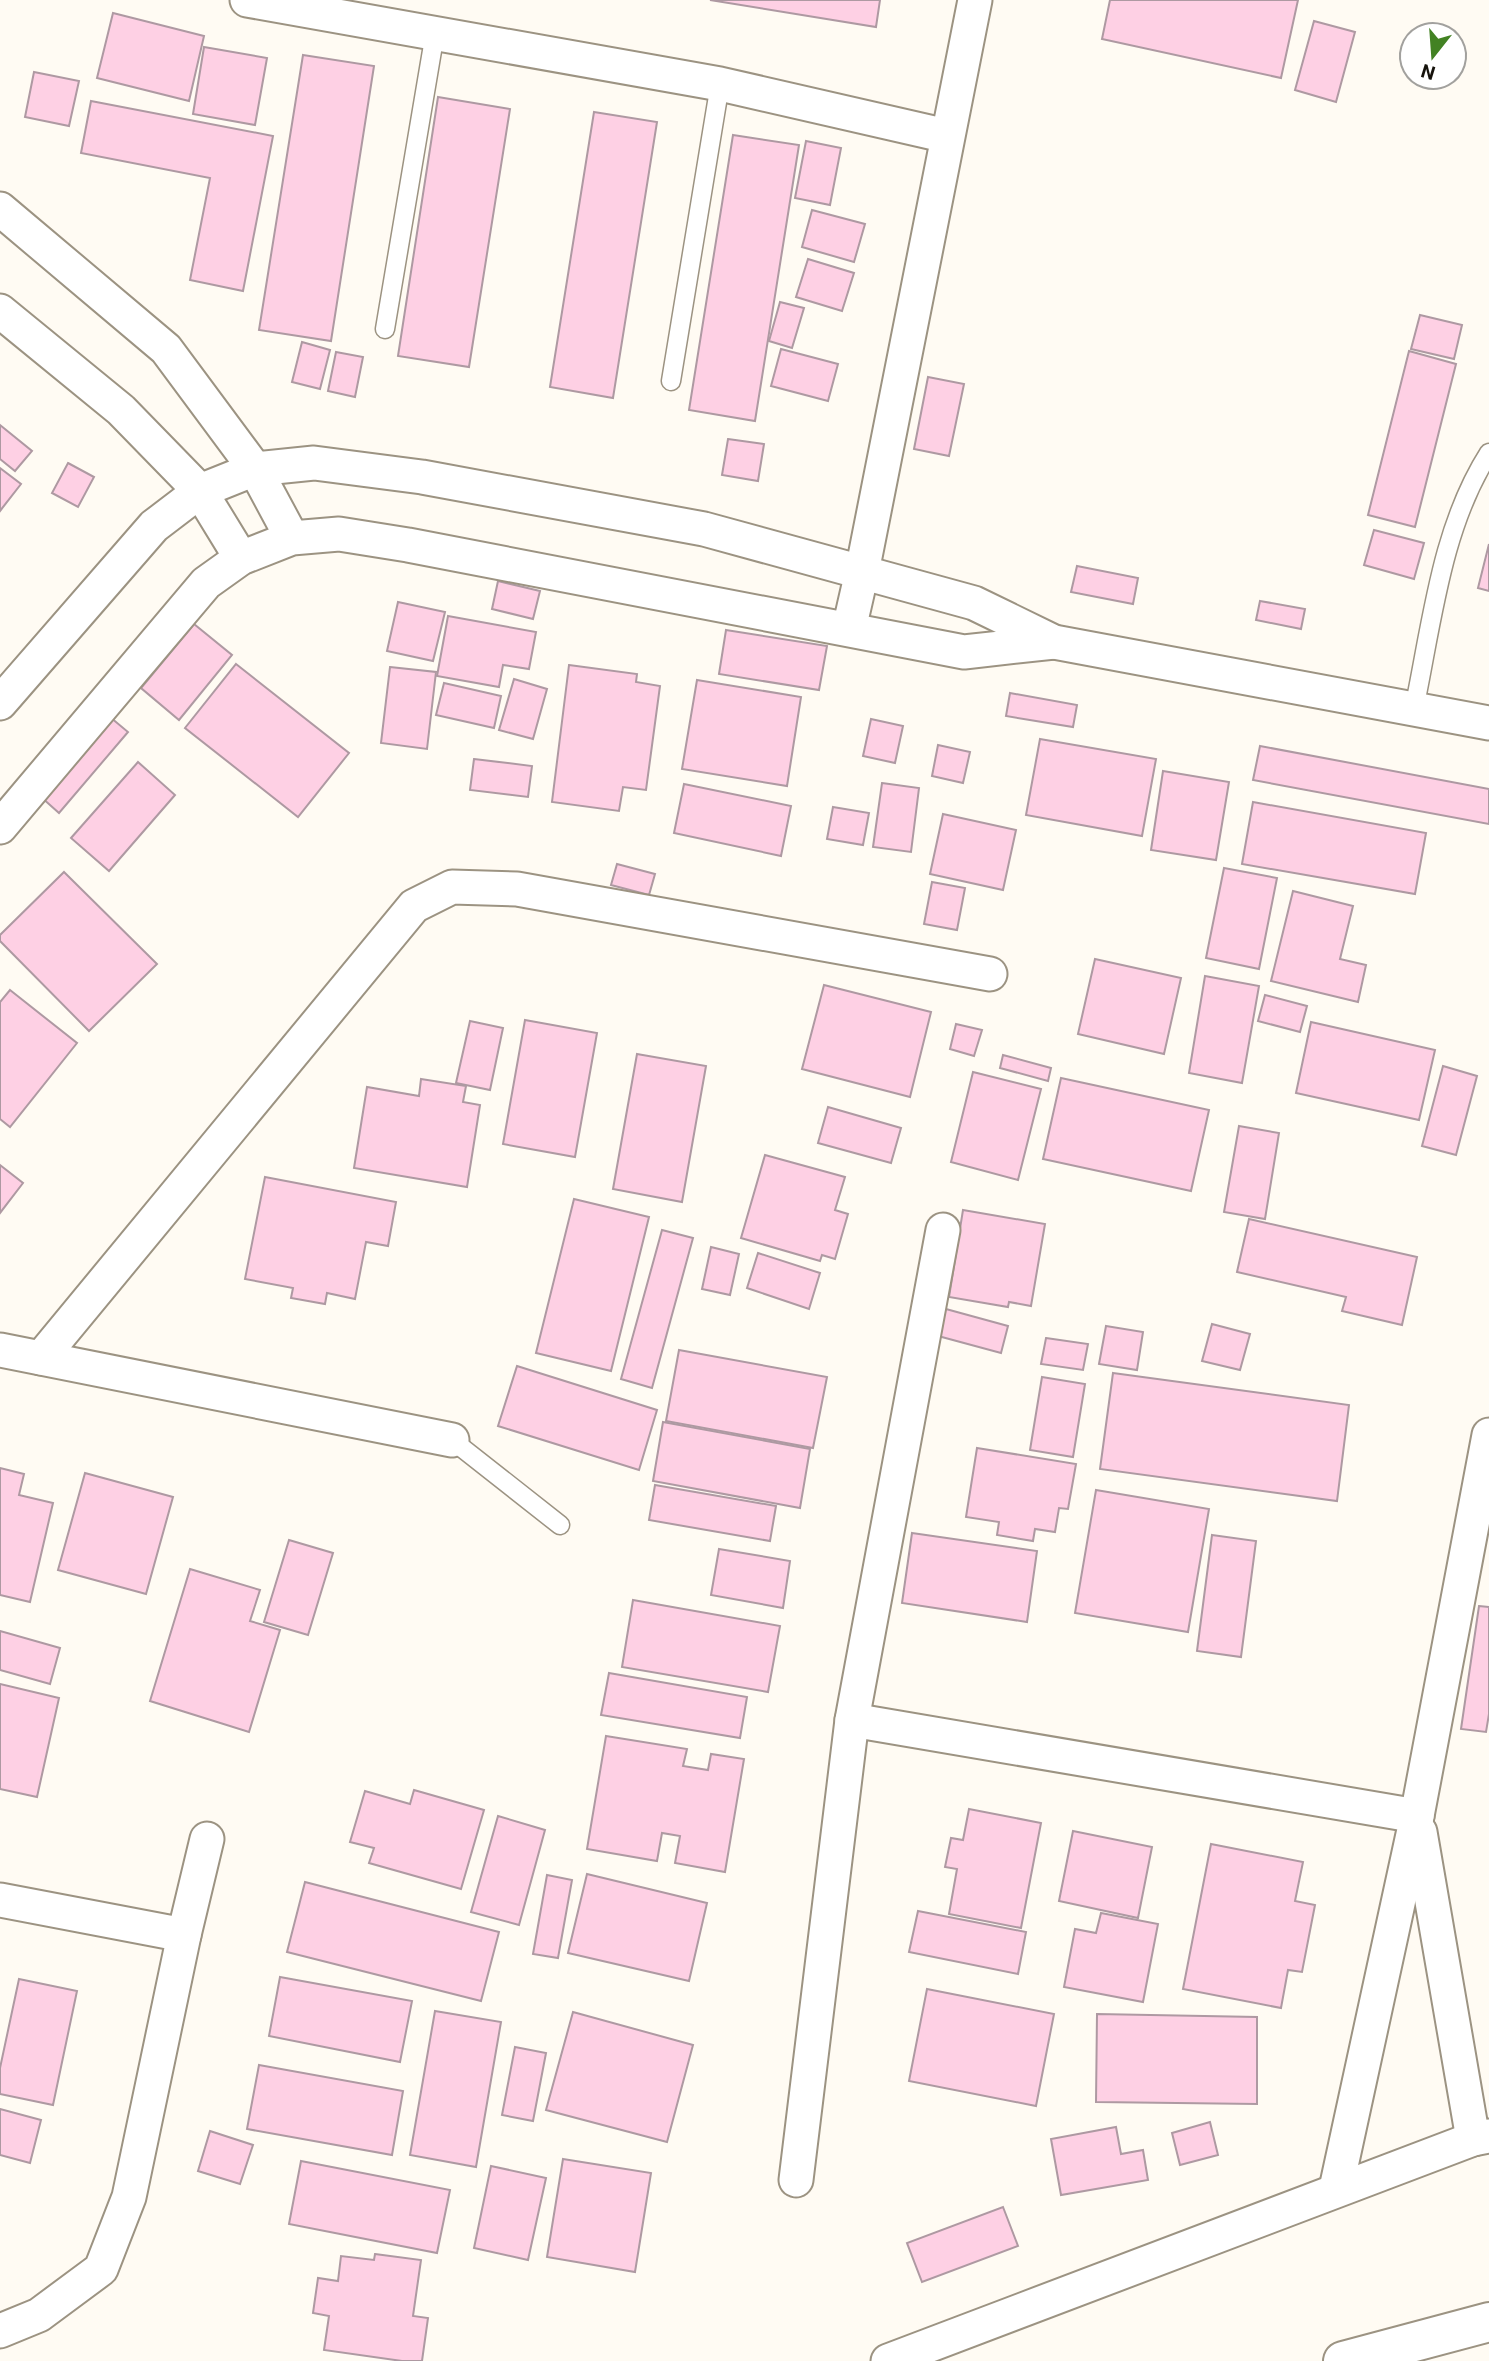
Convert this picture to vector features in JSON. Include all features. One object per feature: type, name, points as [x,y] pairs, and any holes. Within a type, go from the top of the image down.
[{"type":"main road","points":[[1343,2361],[1489,2322]]},
{"type":"street","points":[[247,0],[720,83],[947,136]]},
{"type":"street","points":[[849,629],[975,0]]},
{"type":"street","points":[[0,209],[166,349],[255,468],[292,538]]},
{"type":"street","points":[[0,311],[121,410],[200,491],[241,558]]},
{"type":"street","points":[[0,703],[154,526],[200,491],[255,468],[314,463],[422,477],[704,529],[974,603],[1054,642],[1489,723]]},
{"type":"street","points":[[0,827],[206,583],[241,558],[292,538],[339,534],[408,545],[964,652],[1054,642]]},
{"type":"street","points":[[41,1358],[414,906],[453,887],[517,889],[990,974]]},
{"type":"street","points":[[796,2180],[852,1720],[943,1230]]},
{"type":"street","points":[[0,1350],[452,1440]]},
{"type":"street","points":[[1336,2189],[1417,1816],[1489,1435]]},
{"type":"street","points":[[852,1720],[1417,1816]]},
{"type":"street","points":[[888,2361],[1336,2189],[1481,2138],[1417,1816]]},
{"type":"street","points":[[0,2330],[39,2315],[101,2269],[129,2197],[207,1839]]},
{"type":"street","points":[[0,1900],[184,1935]]},
{"type":"lane","points":[[385,329],[435,33]]},
{"type":"lane","points":[[671,381],[720,83]]},
{"type":"lane","points":[[1414,709],[1451,533],[1466,493],[1489,453]]},
{"type":"lane","points":[[452,1440],[560,1525]]},
{"type":"building","points":[[710,0],[880,0],[876,27]]},
{"type":"building","points":[[1110,0],[1298,0],[1281,78],[1102,39]]},
{"type":"building","points":[[113,13],[204,36],[189,101],[97,78]]},
{"type":"building","points":[[1314,21],[1355,32],[1336,102],[1295,90]]},
{"type":"building","points":[[204,47],[267,58],[255,125],[193,114]]},
{"type":"building","points":[[303,55],[374,66],[331,341],[259,330]]},
{"type":"building","points":[[34,72],[79,81],[69,126],[25,117]]},
{"type":"building","points":[[438,97],[510,109],[469,367],[398,356]]},
{"type":"building","points":[[91,101],[273,136],[243,291],[190,280],[210,178],[81,153]]},
{"type":"building","points":[[594,112],[657,122],[613,398],[550,387]]},
{"type":"building","points":[[733,135],[799,145],[755,421],[689,410]]},
{"type":"building","points":[[806,141],[841,148],[830,205],[795,198]]},
{"type":"building","points":[[812,210],[865,224],[854,262],[802,247]]},
{"type":"building","points":[[808,259],[854,273],[842,311],[796,297]]},
{"type":"building","points":[[780,302],[804,308],[792,348],[769,341]]},
{"type":"building","points":[[1420,315],[1462,325],[1454,359],[1411,349]]},
{"type":"building","points":[[302,342],[330,350],[320,389],[292,382]]},
{"type":"building","points":[[781,349],[838,364],[828,401],[771,386]]},
{"type":"building","points":[[1409,351],[1456,364],[1415,527],[1368,515]]},
{"type":"building","points":[[336,352],[363,357],[355,397],[328,391]]},
{"type":"building","points":[[928,377],[964,384],[949,456],[914,449]]},
{"type":"building","points":[[0,425],[32,451],[15,471],[0,459]]},
{"type":"building","points":[[728,439],[764,444],[758,481],[722,475]]},
{"type":"building","points":[[68,463],[94,477],[78,507],[52,493]]},
{"type":"building","points":[[0,468],[21,484],[0,511]]},
{"type":"building","points":[[1374,530],[1424,543],[1414,579],[1364,565]]},
{"type":"building","points":[[1489,544],[1489,591],[1478,588]]},
{"type":"building","points":[[1077,566],[1138,578],[1133,604],[1071,592]]},
{"type":"building","points":[[498,581],[540,591],[533,619],[492,609]]},
{"type":"building","points":[[1260,601],[1305,609],[1301,629],[1256,620]]},
{"type":"building","points":[[398,602],[445,612],[433,661],[387,651]]},
{"type":"building","points":[[448,616],[536,632],[529,669],[503,665],[499,687],[437,676]]},
{"type":"building","points":[[194,624],[232,655],[179,720],[141,688]]},
{"type":"building","points":[[726,630],[827,646],[819,690],[719,674]]},
{"type":"building","points":[[236,664],[349,753],[298,817],[185,728]]},
{"type":"building","points":[[569,665],[637,674],[636,682],[660,686],[646,790],[623,787],[619,811],[552,802]]},
{"type":"building","points":[[390,667],[436,672],[427,749],[381,743]]},
{"type":"building","points":[[514,679],[547,689],[533,739],[499,730]]},
{"type":"building","points":[[697,680],[801,697],[787,786],[682,769]]},
{"type":"building","points":[[444,683],[501,696],[494,728],[436,715]]},
{"type":"building","points":[[1010,693],[1077,705],[1073,727],[1006,716]]},
{"type":"building","points":[[110,717],[128,732],[59,813],[41,797]]},
{"type":"building","points":[[871,719],[903,726],[895,763],[863,756]]},
{"type":"building","points":[[1040,739],[1156,759],[1142,836],[1026,815]]},
{"type":"building","points":[[938,745],[970,752],[963,783],[932,776]]},
{"type":"building","points":[[1260,746],[1489,789],[1489,824],[1253,780]]},
{"type":"building","points":[[474,759],[532,766],[528,797],[470,790]]},
{"type":"building","points":[[138,762],[175,795],[109,871],[71,838]]},
{"type":"building","points":[[1163,771],[1229,782],[1216,860],[1151,850]]},
{"type":"building","points":[[882,783],[919,788],[911,852],[873,847]]},
{"type":"building","points":[[684,784],[791,806],[781,856],[674,833]]},
{"type":"building","points":[[1253,802],[1426,833],[1415,894],[1242,864]]},
{"type":"building","points":[[833,807],[869,813],[863,845],[827,839]]},
{"type":"building","points":[[943,814],[1016,830],[1003,890],[930,874]]},
{"type":"building","points":[[617,864],[655,874],[649,895],[611,885]]},
{"type":"building","points":[[1224,868],[1277,878],[1259,969],[1206,958]]},
{"type":"building","points":[[64,872],[157,964],[89,1031],[0,941],[0,935]]},
{"type":"building","points":[[932,882],[965,888],[957,930],[924,924]]},
{"type":"building","points":[[1293,891],[1353,906],[1340,959],[1366,965],[1358,1002],[1271,981]]},
{"type":"building","points":[[1095,959],[1181,978],[1164,1054],[1078,1034]]},
{"type":"building","points":[[1205,976],[1259,986],[1242,1083],[1189,1073]]},
{"type":"building","points":[[824,985],[931,1012],[910,1097],[802,1069]]},
{"type":"building","points":[[10,990],[77,1043],[10,1127],[0,1119],[0,1002]]},
{"type":"building","points":[[1265,995],[1307,1006],[1300,1032],[1258,1021]]},
{"type":"building","points":[[525,1020],[597,1033],[575,1157],[503,1144]]},
{"type":"building","points":[[470,1021],[503,1028],[490,1090],[456,1083]]},
{"type":"building","points":[[1311,1022],[1435,1050],[1419,1120],[1296,1093]]},
{"type":"building","points":[[956,1024],[982,1030],[974,1056],[950,1049]]},
{"type":"building","points":[[637,1054],[706,1066],[682,1202],[613,1189]]},
{"type":"building","points":[[1003,1055],[1051,1068],[1048,1081],[1000,1068]]},
{"type":"building","points":[[1443,1066],[1477,1076],[1456,1155],[1422,1146]]},
{"type":"building","points":[[973,1072],[1041,1089],[1018,1180],[951,1162]]},
{"type":"building","points":[[1061,1078],[1209,1110],[1191,1191],[1043,1159]]},
{"type":"building","points":[[421,1079],[466,1086],[463,1102],[480,1105],[467,1187],[354,1168],[367,1087],[419,1096]]},
{"type":"building","points":[[828,1107],[901,1128],[891,1163],[818,1143]]},
{"type":"building","points":[[1239,1126],[1279,1133],[1265,1219],[1224,1212]]},
{"type":"building","points":[[765,1155],[845,1177],[835,1210],[848,1214],[835,1259],[822,1255],[820,1261],[741,1238]]},
{"type":"building","points":[[0,1165],[23,1183],[0,1213]]},
{"type":"building","points":[[265,1177],[396,1202],[388,1246],[366,1242],[355,1299],[327,1293],[325,1304],[291,1298],[293,1288],[245,1279]]},
{"type":"building","points":[[574,1199],[649,1217],[611,1371],[536,1353]]},
{"type":"building","points":[[963,1210],[1045,1224],[1031,1306],[1009,1302],[1008,1307],[949,1297]]},
{"type":"building","points":[[1249,1219],[1417,1257],[1402,1325],[1342,1311],[1346,1297],[1237,1272]]},
{"type":"building","points":[[662,1230],[693,1238],[652,1388],[621,1379]]},
{"type":"building","points":[[711,1247],[739,1254],[730,1295],[702,1289]]},
{"type":"building","points":[[758,1253],[820,1273],[809,1309],[747,1288]]},
{"type":"building","points":[[935,1306],[1008,1326],[1001,1353],[927,1333]]},
{"type":"building","points":[[1212,1324],[1250,1334],[1240,1370],[1202,1361]]},
{"type":"building","points":[[1106,1326],[1143,1332],[1137,1370],[1099,1364]]},
{"type":"building","points":[[1046,1338],[1088,1344],[1083,1370],[1041,1364]]},
{"type":"building","points":[[679,1350],[827,1377],[813,1448],[666,1421]]},
{"type":"building","points":[[517,1366],[657,1410],[639,1470],[498,1426]]},
{"type":"building","points":[[1113,1373],[1349,1405],[1337,1501],[1100,1469]]},
{"type":"building","points":[[1042,1377],[1085,1384],[1073,1457],[1030,1450]]},
{"type":"building","points":[[663,1422],[810,1449],[800,1508],[653,1481]]},
{"type":"building","points":[[977,1448],[1076,1464],[1068,1509],[1059,1508],[1055,1532],[1035,1529],[1033,1541],[997,1535],[999,1522],[966,1517]]},
{"type":"building","points":[[0,1468],[24,1474],[19,1495],[53,1503],[30,1602],[0,1595]]},
{"type":"building","points":[[85,1473],[173,1497],[146,1594],[58,1570]]},
{"type":"building","points":[[655,1485],[776,1506],[770,1541],[649,1520]]},
{"type":"building","points":[[1096,1490],[1209,1509],[1188,1632],[1075,1613]]},
{"type":"building","points":[[912,1533],[1037,1551],[1027,1622],[902,1603]]},
{"type":"building","points":[[1212,1535],[1256,1541],[1241,1657],[1197,1651]]},
{"type":"building","points":[[289,1540],[333,1553],[308,1635],[264,1622]]},
{"type":"building","points":[[719,1549],[790,1561],[783,1608],[711,1595]]},
{"type":"building","points":[[190,1569],[260,1590],[250,1621],[280,1630],[249,1732],[150,1701]]},
{"type":"building","points":[[633,1600],[780,1626],[768,1692],[622,1667]]},
{"type":"building","points":[[1479,1606],[1489,1607],[1489,1714],[1486,1732],[1461,1729]]},
{"type":"building","points":[[0,1631],[60,1648],[50,1684],[0,1670]]},
{"type":"building","points":[[609,1673],[747,1697],[740,1738],[601,1715]]},
{"type":"building","points":[[0,1684],[59,1698],[37,1797],[0,1789]]},
{"type":"building","points":[[606,1736],[687,1749],[683,1766],[708,1770],[711,1754],[744,1759],[725,1872],[675,1863],[680,1836],[662,1833],[657,1861],[587,1849]]},
{"type":"building","points":[[414,1790],[484,1810],[461,1889],[369,1863],[374,1848],[350,1842],[365,1791],[410,1804]]},
{"type":"building","points":[[969,1809],[1041,1823],[1021,1928],[949,1914],[957,1869],[945,1867],[951,1838],[963,1840]]},
{"type":"building","points":[[498,1816],[545,1830],[519,1925],[471,1912]]},
{"type":"building","points":[[1073,1831],[1152,1847],[1138,1918],[1059,1901]]},
{"type":"building","points":[[1211,1844],[1303,1862],[1295,1901],[1315,1905],[1302,1972],[1288,1970],[1281,2008],[1183,1989]]},
{"type":"building","points":[[587,1874],[707,1903],[689,1981],[568,1953]]},
{"type":"building","points":[[547,1875],[572,1880],[558,1958],[533,1954]]},
{"type":"building","points":[[305,1882],[499,1932],[481,2001],[287,1952]]},
{"type":"building","points":[[918,1911],[1026,1932],[1018,1974],[909,1952]]},
{"type":"building","points":[[1101,1913],[1158,1924],[1143,2002],[1064,1987],[1075,1929],[1096,1933]]},
{"type":"building","points":[[280,1977],[412,2001],[400,2062],[269,2036]]},
{"type":"building","points":[[19,1979],[77,1991],[53,2105],[0,2094],[0,2068]]},
{"type":"building","points":[[927,1989],[1054,2014],[1036,2106],[909,2081]]},
{"type":"building","points":[[435,2011],[501,2022],[476,2167],[410,2155]]},
{"type":"building","points":[[573,2012],[693,2045],[667,2142],[546,2110]]},
{"type":"building","points":[[1097,2014],[1257,2017],[1257,2104],[1096,2102]]},
{"type":"building","points":[[515,2047],[546,2053],[533,2121],[502,2115]]},
{"type":"building","points":[[259,2065],[403,2091],[392,2155],[247,2129]]},
{"type":"building","points":[[0,2109],[41,2120],[30,2163],[0,2155]]},
{"type":"building","points":[[1210,2122],[1218,2155],[1180,2165],[1172,2133]]},
{"type":"building","points":[[1116,2127],[1121,2154],[1143,2150],[1148,2180],[1061,2195],[1051,2139]]},
{"type":"building","points":[[210,2131],[253,2145],[240,2184],[198,2171]]},
{"type":"building","points":[[563,2159],[651,2173],[635,2272],[547,2257]]},
{"type":"building","points":[[301,2161],[450,2190],[437,2253],[289,2224]]},
{"type":"building","points":[[491,2166],[546,2178],[528,2260],[474,2248]]},
{"type":"building","points":[[1003,2207],[1018,2246],[922,2282],[907,2243]]},
{"type":"building","points":[[375,2254],[421,2260],[413,2316],[428,2318],[422,2361],[402,2361],[324,2350],[329,2316],[313,2313],[318,2278],[338,2281],[341,2256],[374,2260]]}]
